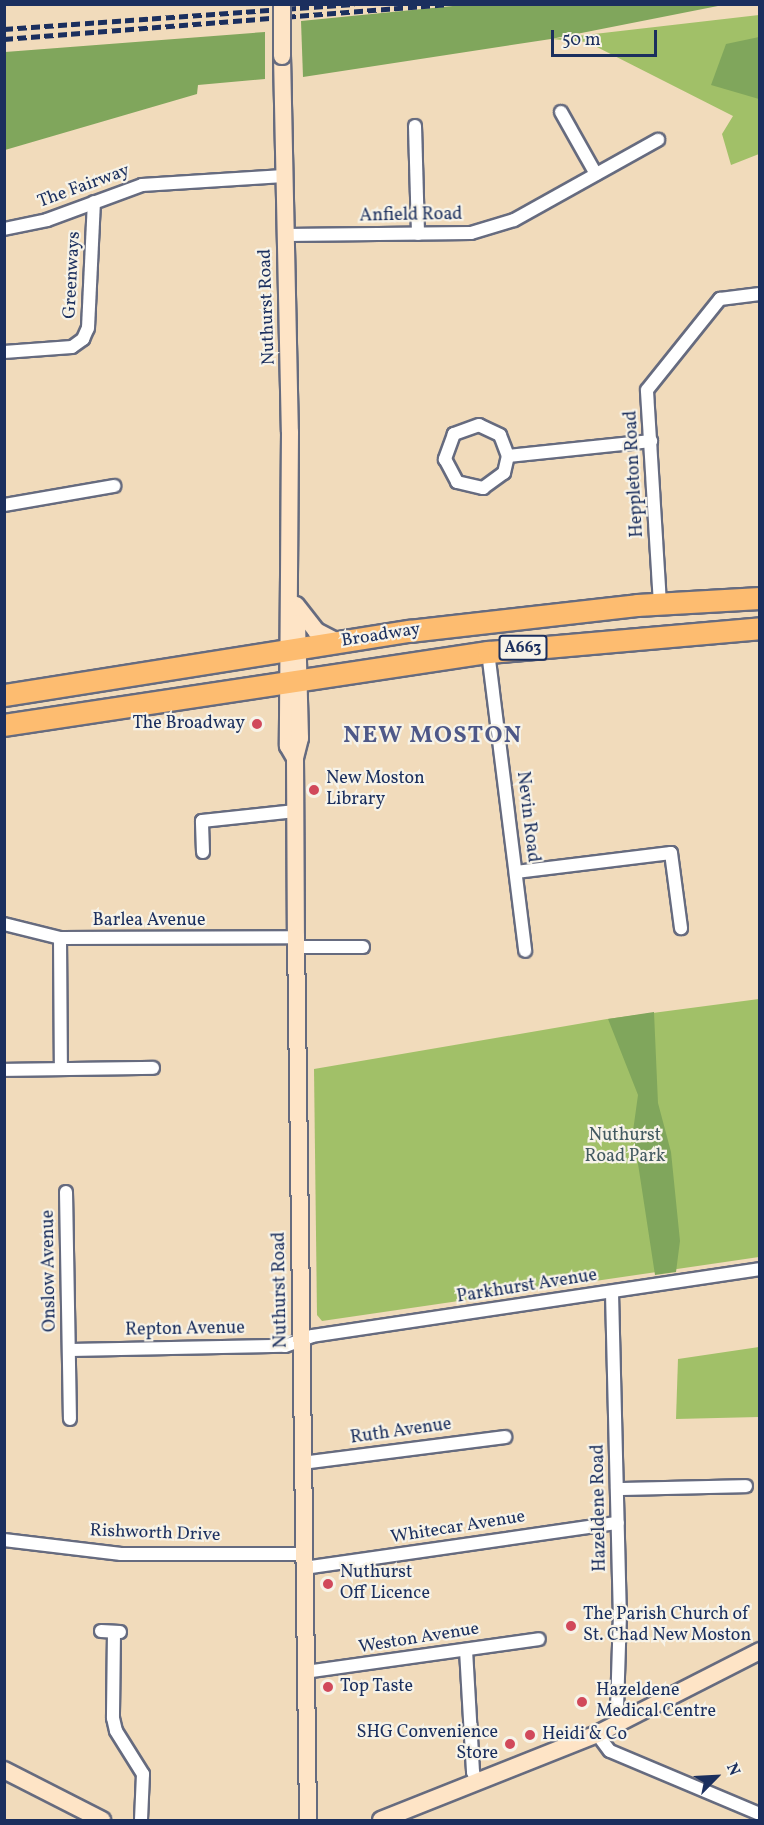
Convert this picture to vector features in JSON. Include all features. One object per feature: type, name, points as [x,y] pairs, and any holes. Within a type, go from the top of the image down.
[{"type":"highway","name":"Broadway","points":[[4,695],[478,622],[660,604],[759,598]]},
{"type":"highway","name":"Broadway","points":[[4,725],[488,652],[759,628]]},
{"type":"street","name":"Nuthurst Road","points":[[282,4],[292,650],[300,745],[295,758],[295,811],[308,1821]]},
{"type":"street","points":[[561,112],[596,174]]},
{"type":"street","points":[[415,126],[418,234]]},
{"type":"street","name":"Anfield Road","points":[[285,235],[471,233],[514,220],[658,140]]},
{"type":"street","name":"The Fairway","points":[[4,230],[47,220],[142,184],[284,176]]},
{"type":"street","name":"Greenways","points":[[4,352],[72,347],[83,339],[88,328],[94,202]]},
{"type":"street","name":"Heppleton Road","points":[[660,604],[647,390],[720,299],[759,294]]},
{"type":"street","points":[[479,425],[500,435],[508,456],[504,473],[483,488],[457,482],[445,459],[454,434],[479,425]]},
{"type":"street","points":[[508,456],[651,441]]},
{"type":"street","points":[[4,505],[114,486]]},
{"type":"street","points":[[291,601],[316,632],[338,642]]},
{"type":"street","name":"Nevin Road","points":[[488,652],[525,951]]},
{"type":"street","points":[[203,852],[202,821],[295,811]]},
{"type":"street","points":[[516,872],[671,853],[681,928]]},
{"type":"street","name":"Barlea Avenue","points":[[4,924],[60,938],[296,942],[363,947]]},
{"type":"street","points":[[60,938],[61,1068]]},
{"type":"street","points":[[4,1070],[153,1068]]},
{"type":"street","name":"Onslow Avenue","points":[[66,1192],[70,1419]]},
{"type":"street","name":"Parkhurst Avenue","points":[[301,1341],[759,1269]]},
{"type":"street","name":"Hazeldene Road","points":[[612,1293],[618,1523],[617,1710],[622,1722]]},
{"type":"street","name":"Repton Avenue","points":[[70,1350],[285,1346],[301,1341]]},
{"type":"street","name":"Ruth Avenue","points":[[302,1463],[505,1437]]},
{"type":"street","points":[[617,1489],[746,1486]]},
{"type":"street","name":"Whitecar Avenue","points":[[304,1561],[618,1523]]},
{"type":"street","name":"Rishworth Drive","points":[[4,1540],[121,1554],[304,1561]]},
{"type":"street","points":[[112,1632],[113,1718],[116,1731],[143,1774],[141,1821]]},
{"type":"street","name":"Weston Avenue","points":[[305,1672],[539,1639]]},
{"type":"street","points":[[466,1650],[473,1772],[477,1782]]},
{"type":"street","points":[[381,1821],[597,1734],[759,1651]]},
{"type":"street","points":[[597,1734],[610,1751],[759,1814]]},
{"type":"street","points":[[4,1770],[102,1821]]},
{"type":"green space","points":[[473,4],[723,5],[551,39],[303,77],[301,21]]},
{"type":"green space","points":[[759,15],[759,154],[731,165],[722,134],[733,116],[587,42],[551,39]]},
{"type":"green space","points":[[265,32],[265,79],[198,85],[197,94],[5,150],[5,52]]},
{"type":"green space","points":[[759,37],[759,99],[711,85],[726,44]]},
{"type":"green space","name":"Nuthurst Road Park","points":[[759,999],[759,1257],[322,1321],[317,1315],[314,1069],[607,1019]]},
{"type":"green space","points":[[654,1012],[658,1103],[671,1152],[680,1241],[676,1272],[655,1275],[633,1131],[638,1095],[608,1019]]},
{"type":"green space","points":[[759,1347],[759,1417],[676,1419],[678,1359]]},
{"type":"railway","points":[[4,29],[354,4]]},
{"type":"railway","points":[[4,39],[447,4]]},
{"type":"place","name":"The Broadway","points":[[257,724]]},
{"type":"place","name":"New Moston Library","points":[[314,790]]},
{"type":"place","name":"Nuthurst Off Licence","points":[[328,1584]]},
{"type":"place","name":"The Parish Church of St. Chad New Moston","points":[[571,1626]]},
{"type":"place","name":"Top Taste","points":[[328,1687]]},
{"type":"place","name":"Hazeldene Medical Centre","points":[[582,1702]]},
{"type":"place","name":"Heidi & Co","points":[[530,1735]]},
{"type":"place","name":"SHG Convenience Store","points":[[510,1744]]},
{"type":"district","name":"NEW MOSTON","points":[[433,737]]}]
